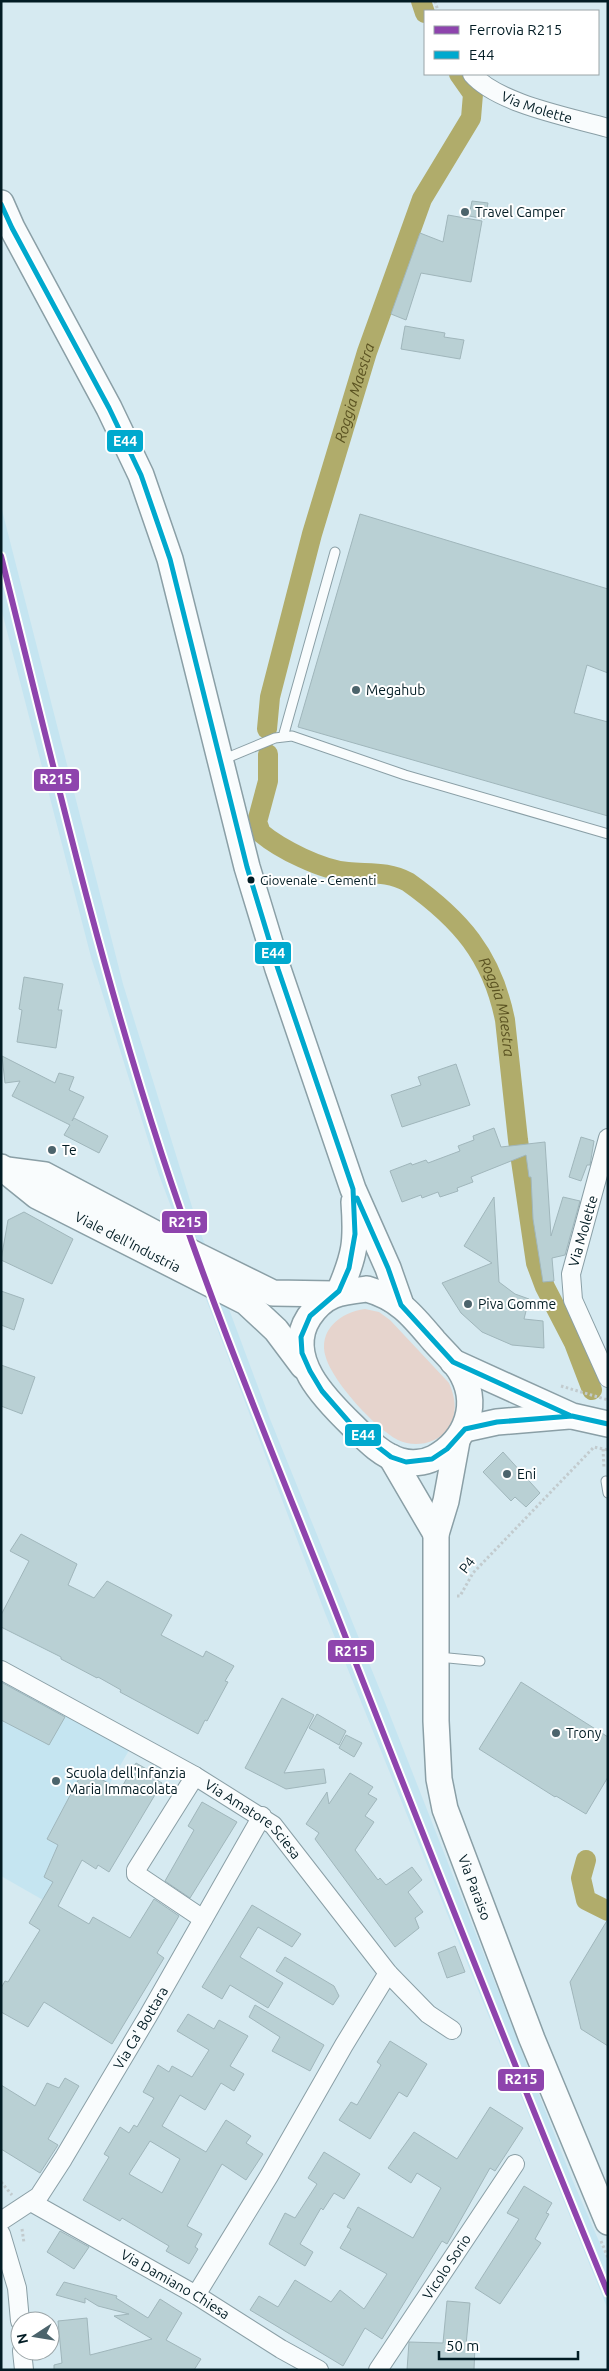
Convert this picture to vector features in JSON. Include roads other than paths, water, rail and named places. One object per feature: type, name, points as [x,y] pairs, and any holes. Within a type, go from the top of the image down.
[{"type":"main road","points":[[1,203],[12,228],[109,408],[141,475],[170,559],[247,867],[278,969],[353,1189],[388,1268],[401,1305]]},
{"type":"main road","name":"Viale dell'Industria","points":[[4,1168],[45,1175],[198,1256],[273,1293],[336,1293]]},
{"type":"main road","name":"Viale dell'Industria","points":[[4,1168],[37,1196],[246,1302],[276,1330],[311,1376]]},
{"type":"main road","points":[[336,1293],[367,1289],[386,1294],[401,1305],[459,1370],[468,1388],[470,1405],[461,1435],[446,1451],[429,1460],[413,1463],[391,1458],[373,1445],[335,1408],[303,1362],[300,1347],[302,1332],[315,1308],[336,1293],[353,1259],[356,1245],[353,1189]]},
{"type":"main road","points":[[453,1362],[572,1416],[608,1424]]},
{"type":"main road","points":[[461,1435],[497,1422],[572,1416]]},
{"type":"main road","name":"Via Paraiso","points":[[461,1435],[446,1501],[436,1534],[437,1596],[435,1657],[439,1779],[445,1809],[532,2039],[608,2222]]},
{"type":"main road","name":"Via Paraiso","points":[[391,1458],[436,1534]]},
{"type":"street","name":"Via Molette","points":[[473,75],[492,91],[537,108],[608,128]]},
{"type":"street","name":"Via Molette","points":[[608,1138],[571,1274],[570,1287],[573,1300],[608,1378]]},
{"type":"street","name":"Via Amatore Sciesa","points":[[1,1670],[194,1776],[262,1816],[282,1834],[388,1973],[428,2014],[452,2030]]},
{"type":"street","points":[[194,1776],[136,1870],[136,1874],[203,1919]]},
{"type":"street","name":"Via Ca' Bottara","points":[[1,2221],[39,2196],[62,2160],[262,1816]]},
{"type":"street","points":[[196,2294],[270,2176],[388,1973]]},
{"type":"street","name":"Vicolo Sorio","points":[[378,2370],[515,2164]]},
{"type":"street","name":"Via Damiano Chiesa","points":[[32,2202],[196,2294],[281,2349],[319,2370]]},
{"type":"street","points":[[1,2234],[17,2288],[19,2311]]},
{"type":"lane","points":[[283,737],[335,552]]},
{"type":"lane","points":[[220,762],[275,738],[292,736],[405,775],[608,834]]},
{"type":"lane","points":[[606,1481],[608,1492]]},
{"type":"lane","points":[[435,1657],[480,1661]]},
{"type":"waterway","name":"Roggia Maestra","points":[[421,1],[424,10]]},
{"type":"waterway","name":"Roggia Maestra","points":[[267,729],[270,697],[312,534],[367,352],[422,199],[471,118],[473,94],[460,75]]},
{"type":"waterway","name":"Roggia Maestra","points":[[268,754],[268,781],[257,822],[261,833],[290,852],[314,863],[348,872],[393,876],[408,882],[427,896],[458,925],[471,941],[492,976],[505,1020],[518,1140],[536,1263],[545,1287],[574,1343],[592,1390]]},
{"type":"waterway","name":"Roggia Maestra","points":[[586,1860],[581,1878],[586,1900],[608,1911]]},
{"type":"rail line","name":"R215","points":[[1,556],[96,932],[139,1081],[181,1212],[266,1437],[469,1950],[608,2293]]},
{"type":"place","name":"Travel Camper","points":[[465,212]]},
{"type":"place","name":"Megahub","points":[[356,690]]},
{"type":"place","name":"Giovenale - Cementi","points":[[251,880]]},
{"type":"place","name":"Te","points":[[52,1150]]},
{"type":"place","name":"Piva Gomme","points":[[468,1304]]},
{"type":"place","name":"Eni","points":[[507,1474]]},
{"type":"place","name":"Trony","points":[[556,1733]]},
{"type":"place","name":"Scuola dell'Infanzia Maria Immacolata","points":[[56,1781]]}]
